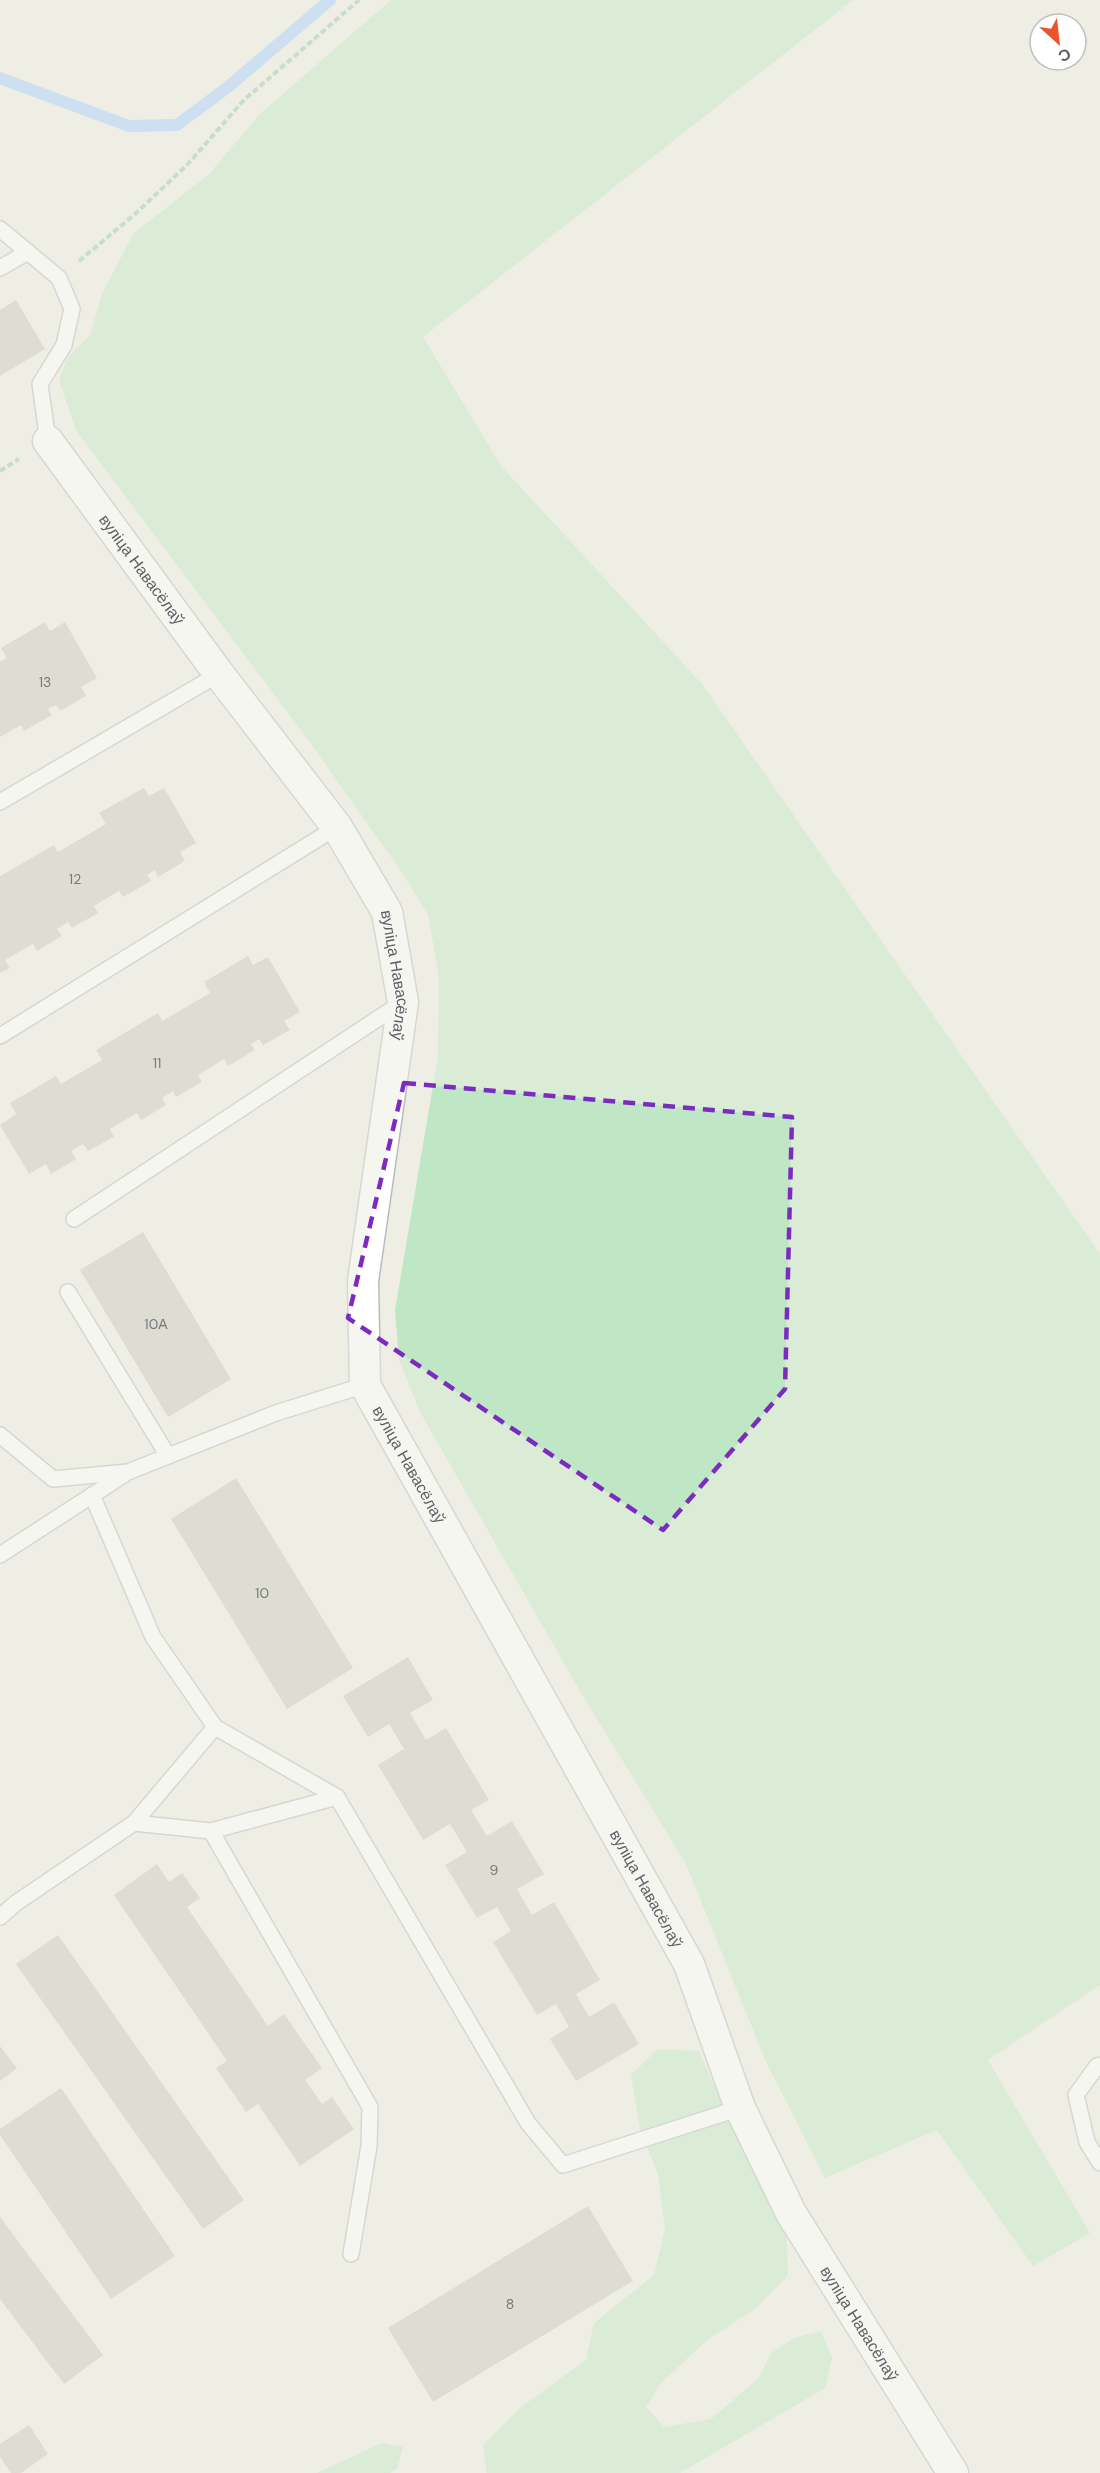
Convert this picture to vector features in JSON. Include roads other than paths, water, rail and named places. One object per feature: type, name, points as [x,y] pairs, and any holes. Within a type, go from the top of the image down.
[{"type":"street","name":"вуліца Навасёлаў","points":[[48,441],[219,674],[337,827],[387,912],[403,1002],[363,1281],[365,1385],[689,1964],[740,2108],[791,2213],[953,2473]]},
{"type":"lane","points":[[0,229],[59,278],[72,309],[64,345],[40,384],[48,441]]},
{"type":"lane","points":[[0,268],[28,252]]},
{"type":"lane","points":[[0,802],[219,674]]},
{"type":"lane","points":[[0,1036],[337,827]]},
{"type":"lane","points":[[74,1219],[403,1002]]},
{"type":"lane","points":[[68,1292],[168,1456]]},
{"type":"lane","points":[[0,1554],[128,1472],[276,1413],[365,1385]]},
{"type":"lane","points":[[0,1435],[53,1479],[128,1472]]},
{"type":"lane","points":[[92,1495],[153,1637],[215,1727],[337,1797],[528,2123],[563,2165],[740,2108]]},
{"type":"lane","points":[[0,1917],[16,1903],[134,1823],[215,1727]]},
{"type":"lane","points":[[134,1823],[211,1831],[337,1797]]},
{"type":"lane","points":[[211,1831],[370,2107],[369,2146],[351,2254]]},
{"type":"lane","points":[[1100,2065],[1076,2096],[1087,2142],[1100,2163]]},
{"type":"waterway","points":[[0,78],[129,126],[177,125],[228,87],[330,0]]}]
